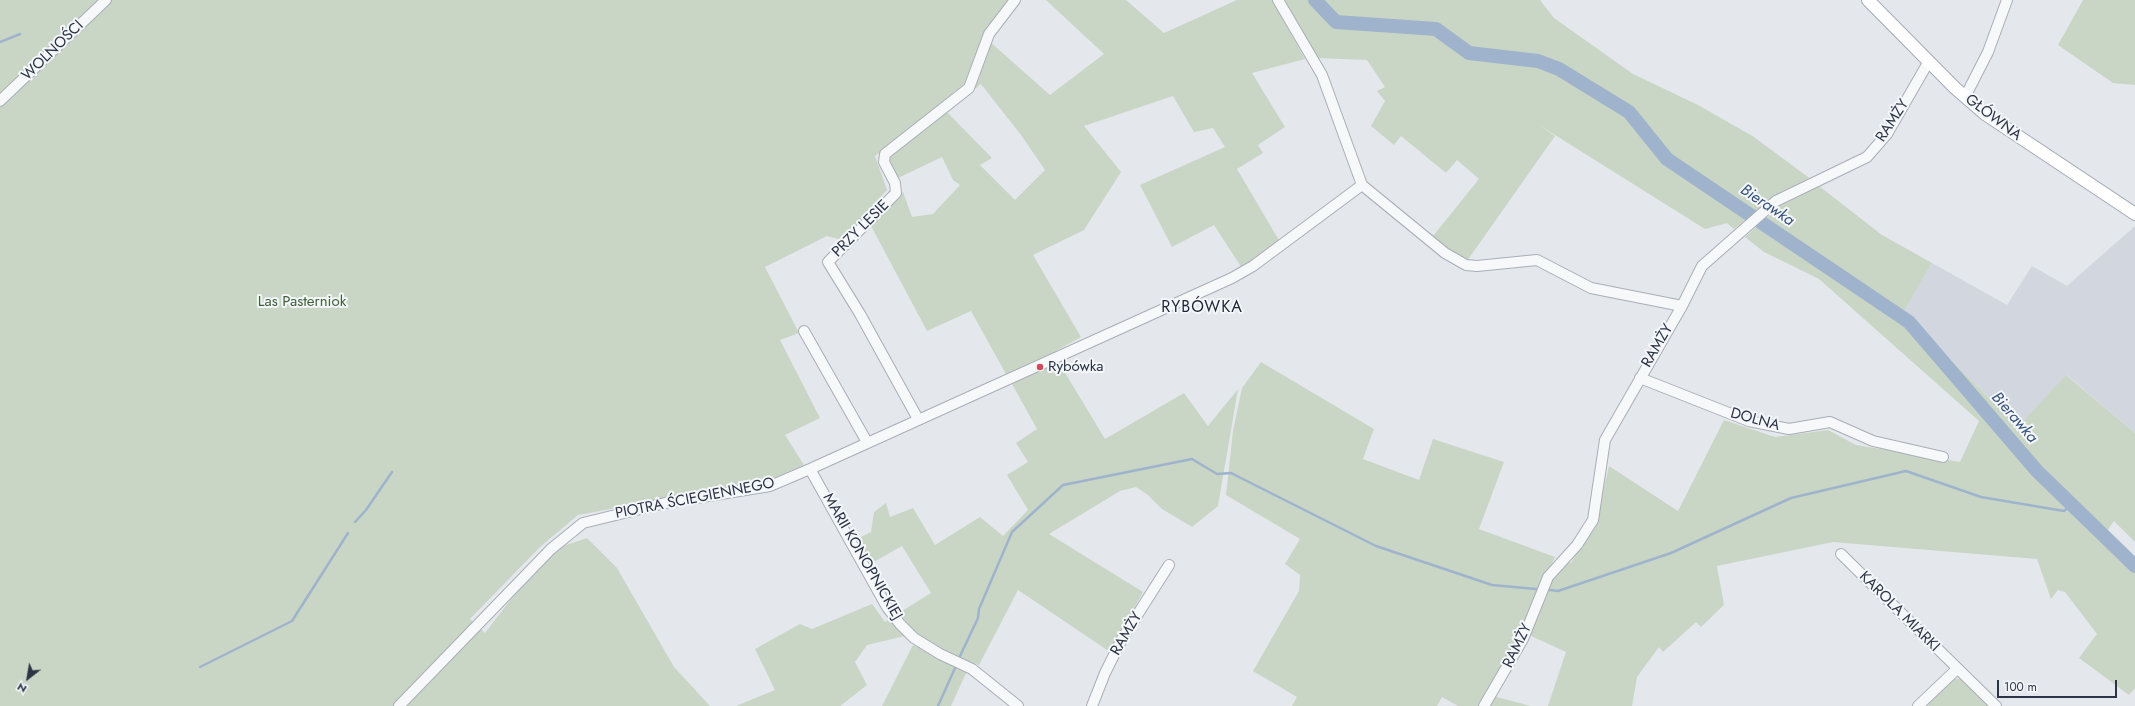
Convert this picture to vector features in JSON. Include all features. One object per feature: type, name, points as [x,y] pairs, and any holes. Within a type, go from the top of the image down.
[{"type":"main road","name":"GŁÓWNA","points":[[1868,0],[1965,97],[2010,132],[2135,214]]},
{"type":"street","name":"WOLNOŚCI","points":[[0,101],[106,0]]},
{"type":"street","name":"PRZY LESIE","points":[[918,419],[860,314],[828,262],[896,193],[895,183],[884,162],[885,154],[969,88],[989,34],[1015,0]]},
{"type":"street","points":[[1278,0],[1322,75],[1362,185],[1445,253],[1466,265],[1477,266],[1537,260],[1591,288],[1682,306]]},
{"type":"street","points":[[1965,97],[1988,52],[2007,0]]},
{"type":"street","name":"RAMŻY","points":[[1484,706],[1523,639],[1548,577],[1577,545],[1593,520],[1605,440],[1682,306],[1702,266],[1776,201],[1867,157],[1887,134],[1929,61]]},
{"type":"street","name":"PIOTRA ŚCIEGIENNEGO","points":[[399,706],[551,549],[583,523],[665,503],[770,486],[810,469],[1232,278],[1253,266],[1362,185]]},
{"type":"street","points":[[804,331],[867,442]]},
{"type":"street","name":"DOLNA","points":[[1640,378],[1749,421],[1789,429],[1830,422],[1873,441],[1943,457]]},
{"type":"street","name":"MARII KONOPNICKIEJ","points":[[810,469],[888,608],[900,624],[914,638],[933,650],[972,669],[1018,706]]},
{"type":"street","name":"KAROLA MIARKI","points":[[1841,554],[1996,706]]},
{"type":"street","name":"RAMŻY","points":[[1092,706],[1105,673],[1122,640],[1169,565]]},
{"type":"street","points":[[1918,706],[1957,669]]},
{"type":"shaded area","points":[[2135,226],[2135,433],[2067,375],[2019,427],[1902,312],[1932,263],[2007,305],[2032,266],[2067,286]]},
{"type":"green space","name":"Las Pasterniok","points":[[0,0],[1010,0],[968,81],[875,156],[887,190],[842,240],[827,236],[765,267],[799,333],[780,340],[820,418],[785,435],[804,465],[769,480],[578,515],[540,547],[470,619],[485,633],[548,551],[587,538],[617,568],[674,667],[710,706],[0,706]]},
{"type":"green space","points":[[1046,0],[1126,0],[1164,33],[1237,0],[1272,0],[1305,59],[1252,73],[1285,127],[1258,145],[1263,153],[1237,169],[1280,242],[1242,268],[1214,225],[1172,247],[1140,185],[1225,147],[1213,128],[1194,132],[1173,96],[1084,126],[1121,172],[1084,230],[1033,255],[1081,337],[1052,353],[1006,374],[971,311],[927,331],[870,224],[903,192],[912,217],[933,214],[960,185],[953,180],[942,157],[898,178],[889,158],[896,147],[947,112],[992,158],[980,165],[1015,200],[1045,170],[1021,135],[981,84],[970,93],[989,41],[1050,95],[1104,54]]},
{"type":"green space","points":[[1281,0],[1312,0],[1335,25],[1384,32],[1372,19],[1338,18],[1321,0],[1540,0],[1554,18],[1633,74],[1698,105],[1754,137],[1812,180],[1752,215],[1668,158],[1627,109],[1560,68],[1541,61],[1525,58],[1554,71],[1626,114],[1664,160],[1750,216],[1734,229],[1727,223],[1705,229],[1539,125],[1555,136],[1467,261],[1436,241],[1433,236],[1479,179],[1457,160],[1446,173],[1401,136],[1394,145],[1371,126],[1385,101],[1377,91],[1385,87],[1367,60],[1317,58]]},
{"type":"green space","points":[[2083,0],[2135,0],[2135,85],[2113,83],[2058,45]]},
{"type":"green space","points":[[1819,186],[1882,235],[1932,263],[1903,312],[2018,427],[2066,375],[2135,433],[2135,542],[2114,521],[2107,531],[2135,558],[2135,688],[2129,695],[2079,658],[2097,634],[2065,592],[2058,590],[2051,599],[2037,559],[1833,542],[1717,566],[1724,605],[1701,627],[1696,622],[1663,652],[1659,647],[1637,677],[1632,706],[1548,706],[1566,652],[1529,635],[1551,582],[1566,561],[1571,563],[1597,518],[1609,466],[1678,511],[1724,420],[1775,437],[1828,430],[1856,445],[1960,462],[1979,421],[1819,279],[1764,252],[1745,237],[1780,206]]},
{"type":"green space","points":[[1058,361],[1105,439],[1184,393],[1208,426],[1238,389],[1218,506],[1192,527],[1162,509],[1148,495],[1136,487],[1120,491],[1049,534],[1143,592],[1110,652],[1018,590],[979,665],[942,651],[916,633],[899,613],[931,593],[902,546],[870,564],[855,540],[871,532],[874,512],[886,503],[890,517],[913,508],[935,545],[980,517],[1003,536],[1028,510],[1007,475],[1028,462],[1016,443],[1037,429],[1012,384]]},
{"type":"green space","points":[[1261,362],[1374,429],[1363,459],[1419,480],[1433,439],[1504,462],[1479,529],[1555,557],[1544,579],[1520,639],[1480,706],[1458,706],[1442,697],[1437,706],[1292,706],[1297,697],[1253,671],[1299,591],[1300,575],[1285,564],[1300,539],[1226,495],[1233,431],[1242,388]]},
{"type":"green space","points":[[872,604],[885,622],[891,618],[905,636],[867,645],[855,662],[867,685],[840,706],[736,706],[775,690],[755,649],[800,624],[812,629]]},
{"type":"green space","points":[[913,645],[967,671],[951,706],[882,706]]},
{"type":"green space","points":[[1964,678],[1992,706],[1929,706],[1925,702],[1946,683],[1954,679]]},
{"type":"green space","points":[[1493,696],[1531,706],[1490,706]]},
{"type":"waterway","name":"Bierawka","points":[[1315,0],[1336,22],[1436,29],[1469,53],[1538,61],[1559,69],[1629,112],[1667,159],[1909,322],[2037,471],[2135,566]]},
{"type":"waterway","points":[[0,42],[20,34]]},
{"type":"waterway","points":[[960,656],[978,618],[979,609],[1012,532],[1063,485],[1192,459],[1217,474],[1231,473],[1376,546],[1492,585],[1536,589]]},
{"type":"waterway","points":[[1550,590],[1558,591],[1671,553],[1791,498],[1906,471],[1981,497],[2064,511],[2071,505]]},
{"type":"waterway","points":[[355,522],[366,510],[392,472]]},
{"type":"waterway","points":[[200,667],[292,621],[348,533]]},
{"type":"waterway","points":[[938,706],[955,668]]},
{"type":"place","name":"Rybówka","points":[[1040,367]]},
{"type":"district","name":"RYBÓWKA","points":[[1202,308]]}]
